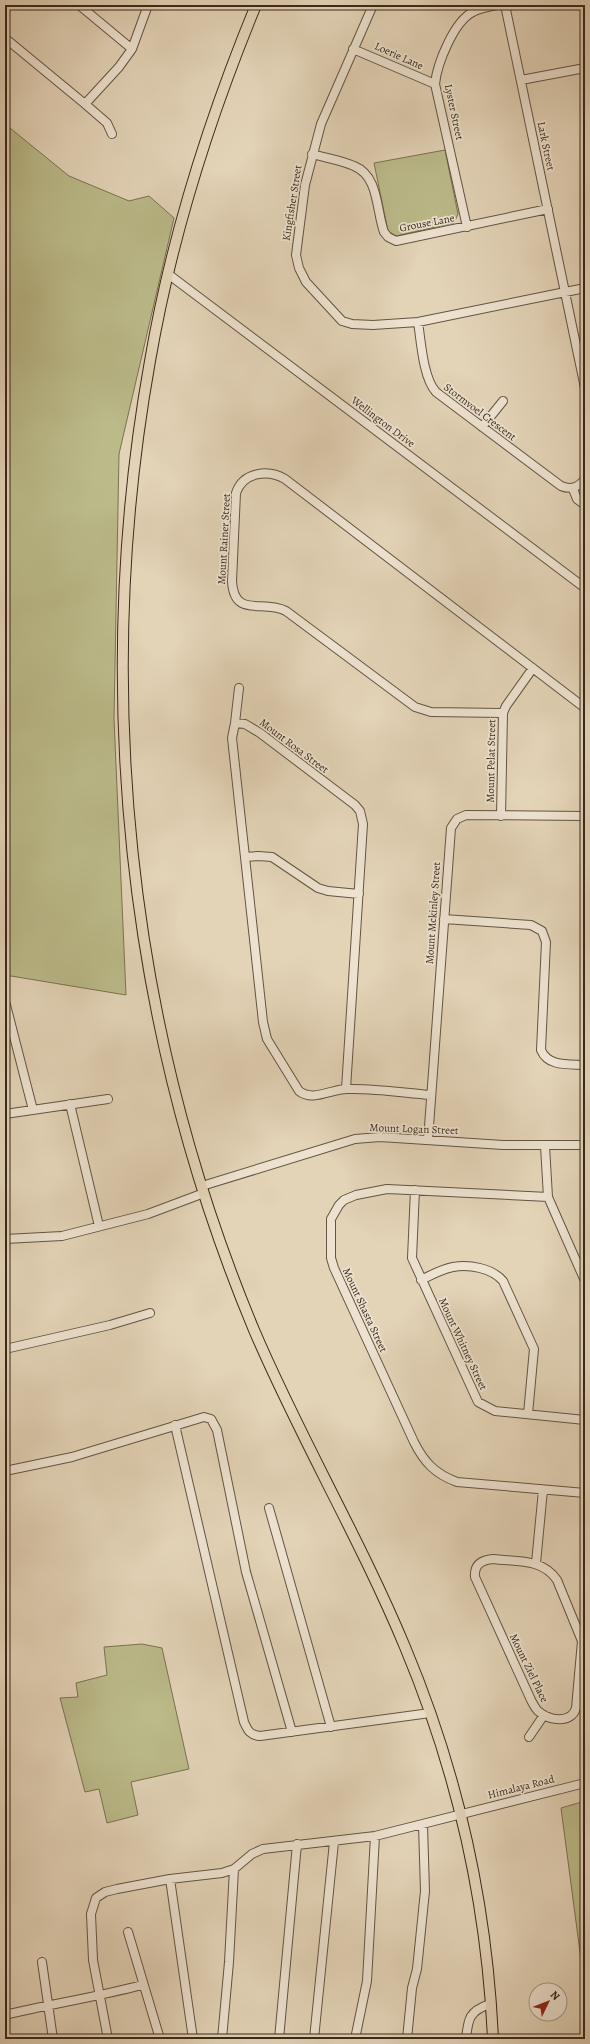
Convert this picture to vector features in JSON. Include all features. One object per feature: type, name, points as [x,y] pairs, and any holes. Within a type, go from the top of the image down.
[{"type":"main road","points":[[256,5],[223,90],[182,219],[150,356],[132,485],[124,608],[122,715],[130,827],[143,937],[164,1046],[203,1189],[235,1282],[258,1340],[288,1407],[404,1643],[430,1713],[461,1813],[483,1930],[493,2039]]},
{"type":"street","points":[[79,5],[132,49]]},
{"type":"street","points":[[85,104],[119,67],[132,49],[148,5]]},
{"type":"street","name":"Kingfisher Street","points":[[373,5],[333,94],[312,154],[304,185],[296,243],[296,255],[299,268],[306,282],[336,317],[346,323],[373,325],[418,322],[585,288]]},
{"type":"street","name":"Lyster Street","points":[[467,227],[435,84],[437,70],[457,26],[463,18],[473,11],[497,5]]},
{"type":"street","name":"Lark Street","points":[[505,5],[565,292]]},
{"type":"street","points":[[5,38],[107,123],[112,134]]},
{"type":"street","name":"Loerie Lane","points":[[353,48],[435,84]]},
{"type":"street","points":[[521,80],[585,68]]},
{"type":"street","name":"Grouse Lane","points":[[312,154],[355,166],[365,172],[373,186],[384,232],[392,239],[396,240],[467,227],[548,209]]},
{"type":"street","name":"Wellington Drive","points":[[168,274],[585,588]]},
{"type":"street","points":[[565,292],[585,388]]},
{"type":"street","name":"Stormvoel Crescent","points":[[418,322],[431,386],[439,395],[556,484],[564,488],[573,489]]},
{"type":"street","points":[[482,427],[502,401]]},
{"type":"street","name":"Mount Rainer Street","points":[[503,713],[431,712],[420,709],[407,702],[286,611],[277,607],[246,605],[237,600],[233,595],[232,581],[238,487],[245,480],[260,473],[279,475],[585,708]]},
{"type":"street","points":[[585,479],[581,484],[573,489],[577,499],[585,505]]},
{"type":"street","name":"Mount Pelat Street","points":[[501,816],[503,713],[506,706],[533,668]]},
{"type":"street","points":[[239,688],[232,738],[263,1022],[267,1039],[302,1094],[314,1096],[346,1089],[432,1095]]},
{"type":"street","name":"Mount Rosa Street","points":[[235,723],[252,727],[347,798],[360,811],[364,824],[346,1089]]},
{"type":"street","name":"Mount Mckinley Street","points":[[428,1140],[449,836],[453,824],[457,819],[466,815],[585,816]]},
{"type":"street","points":[[245,857],[272,857],[318,888],[328,891],[359,894]]},
{"type":"street","points":[[444,919],[531,925],[542,931],[546,942],[541,1050],[546,1059],[555,1063],[585,1065]]},
{"type":"street","points":[[6,1005],[33,1110]]},
{"type":"street","points":[[5,1114],[108,1099]]},
{"type":"street","points":[[70,1104],[99,1226]]},
{"type":"street","name":"Mount Logan Street","points":[[5,1239],[62,1236],[148,1214],[203,1189],[355,1139],[380,1137],[545,1146],[585,1145]]},
{"type":"street","points":[[545,1146],[548,1197],[585,1280]]},
{"type":"street","name":"Mount Shasta Street","points":[[548,1197],[415,1190],[377,1190],[356,1195],[344,1200],[338,1205],[331,1219],[331,1258],[334,1268],[414,1442],[425,1462],[433,1470],[446,1478],[457,1482],[585,1493]]},
{"type":"street","name":"Mount Whitney Street","points":[[415,1190],[412,1258],[478,1402],[495,1411],[585,1420]]},
{"type":"street","points":[[421,1280],[443,1270],[458,1267],[491,1271],[503,1280],[533,1345],[533,1367],[528,1414]]},
{"type":"street","points":[[5,1348],[110,1325],[150,1313]]},
{"type":"street","points":[[5,1471],[72,1457],[204,1417],[212,1419],[215,1424],[246,1572],[292,1732]]},
{"type":"street","points":[[175,1425],[244,1722],[252,1735],[260,1736],[430,1713]]},
{"type":"street","points":[[536,1564],[543,1490]]},
{"type":"street","points":[[270,1508],[331,1727]]},
{"type":"street","name":"Mount Ziel Place","points":[[486,1560],[536,1564],[547,1568],[557,1580],[581,1636],[582,1647],[575,1711],[569,1718],[561,1720],[544,1715],[537,1710],[531,1700],[475,1577],[477,1566],[486,1560]]},
{"type":"street","points":[[529,1737],[544,1715]]},
{"type":"street","name":"Himalaya Road","points":[[234,1869],[257,1851],[297,1844],[334,1842],[375,1836],[423,1825],[461,1813],[585,1783]]},
{"type":"street","points":[[407,2039],[412,1988],[417,1969],[425,1891],[423,1825]]},
{"type":"street","points":[[355,2039],[367,1981],[375,1836]]},
{"type":"street","points":[[314,2039],[334,1842]]},
{"type":"street","points":[[279,2039],[297,1844]]},
{"type":"street","points":[[108,2039],[93,1960],[91,1914],[96,1898],[105,1892],[117,1889],[170,1880],[222,1874],[234,1869],[229,1962],[222,2039]]},
{"type":"street","points":[[170,1880],[193,2039]]},
{"type":"street","points":[[128,1932],[141,1973],[142,1985],[160,2039]]},
{"type":"street","points":[[42,1962],[53,2039]]},
{"type":"street","points":[[5,2015],[49,2004],[101,1996],[142,1985]]},
{"type":"street","points":[[466,2039],[467,2022],[470,2017],[479,2008],[490,2004]]},
{"type":"shaded area","points":[[5,124],[69,176],[129,201],[149,196],[174,218],[119,454],[114,719],[126,995],[5,975]]},
{"type":"shaded area","points":[[445,150],[458,214],[454,223],[396,236],[388,231],[374,163]]},
{"type":"shaded area","points":[[142,1644],[162,1648],[189,1769],[131,1782],[138,1815],[107,1823],[99,1789],[85,1792],[60,1698],[78,1697],[76,1683],[107,1675],[104,1647]]},
{"type":"shaded area","points":[[585,1801],[585,1990],[561,1808]]}]
